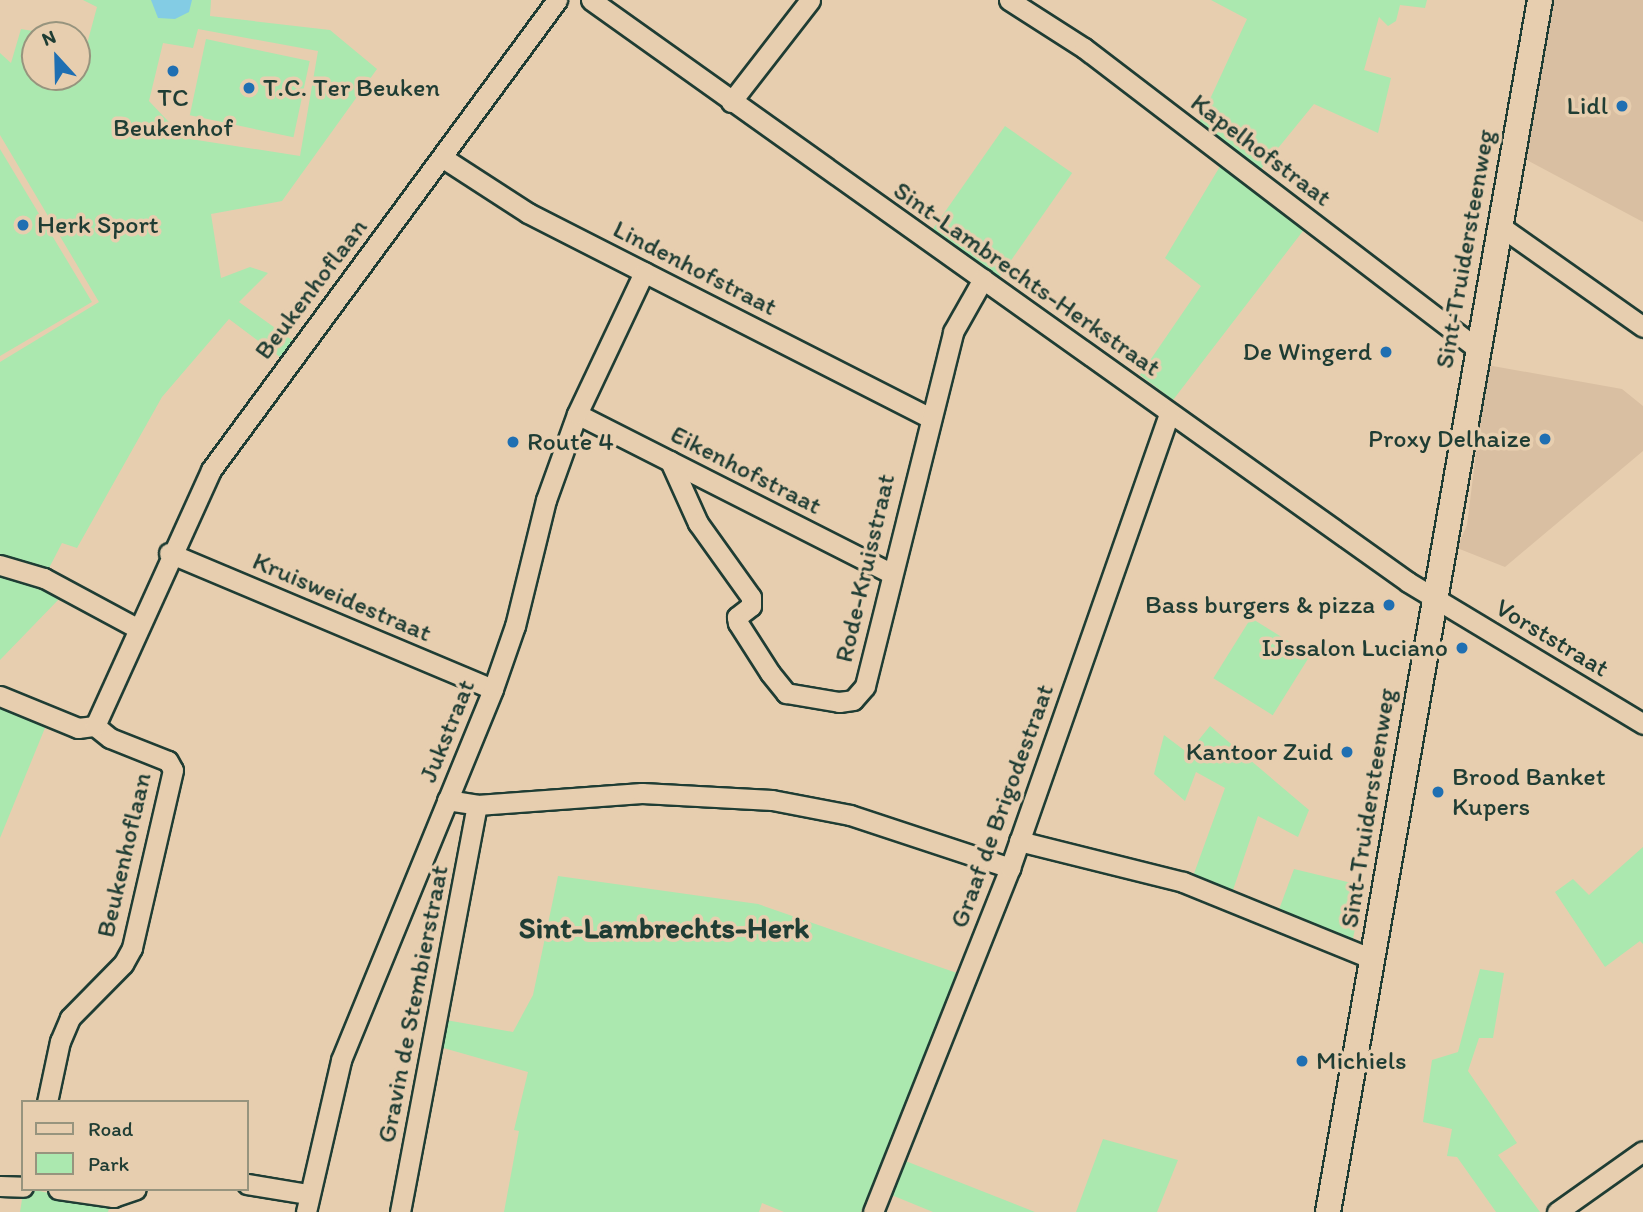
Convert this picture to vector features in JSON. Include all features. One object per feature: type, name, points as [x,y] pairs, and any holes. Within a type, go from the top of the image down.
[{"type":"main road","name":"Sint-Truidersteenweg","points":[[1328,1212],[1540,0]]},
{"type":"street","name":"Beukenhoflaan","points":[[95,726],[169,553],[217,460],[443,158],[556,0]]},
{"type":"street","name":"Sint-Lambrechts-Herkstraat","points":[[591,0],[1169,413],[1434,598]]},
{"type":"street","points":[[731,102],[810,0]]},
{"type":"street","name":"Kapelhofstraat","points":[[1009,0],[1084,48],[1478,348]]},
{"type":"street","name":"Lindenhofstraat","points":[[443,158],[528,213],[929,417]]},
{"type":"street","points":[[1500,226],[1643,327]]},
{"type":"street","name":"Jukstraat","points":[[307,1203],[341,1060],[493,689],[515,626],[545,499],[577,414],[644,272]]},
{"type":"street","name":"Rode-Kruisstraat","points":[[670,460],[698,523],[751,597],[751,606],[737,617],[741,630],[786,692],[839,702],[860,695],[929,417],[953,332],[983,279]]},
{"type":"street","name":"Graaf de Brigodestraat","points":[[873,1212],[1010,868],[1169,413]]},
{"type":"street","name":"Eikenhofstraat","points":[[577,414],[890,573]]},
{"type":"street","name":"Kruisweidestraat","points":[[169,553],[493,689]]},
{"type":"street","points":[[0,565],[44,578],[137,628]]},
{"type":"street","name":"Vorststraat","points":[[1434,598],[1643,724]]},
{"type":"street","name":"Beukenhoflaan","points":[[0,696],[78,728],[95,726],[110,738],[168,761],[174,780],[132,948],[123,964],[70,1018],[60,1041],[47,1100]]},
{"type":"street","points":[[447,800],[477,805],[642,793],[772,800],[850,815],[1010,868]]},
{"type":"street","name":"Gravin de Stembierstraat","points":[[400,1212],[477,805]]},
{"type":"street","points":[[1019,841],[1183,882],[1373,959]]},
{"type":"street","points":[[1557,1212],[1643,1150]]},
{"type":"street","points":[[248,1184],[307,1203]]},
{"type":"street","points":[[0,1186],[21,1187]]},
{"type":"street","points":[[72,1191],[113,1197],[130,1191]]},
{"type":"shaded area","points":[[1551,0],[1643,0],[1643,222],[1523,158]]},
{"type":"shaded area","points":[[1487,365],[1622,389],[1643,406],[1643,451],[1505,567],[1457,548],[1467,525]]},
{"type":"green space","points":[[83,0],[211,0],[210,16],[330,30],[377,69],[282,201],[211,214],[221,278],[250,267],[268,273],[239,302],[296,343],[284,360],[229,319],[162,397],[77,548],[62,543],[47,572],[0,558],[0,362],[99,302],[0,135],[0,53],[11,63],[21,29],[21,91],[91,91],[91,29],[97,7]],"holes":[[[198,29],[318,51],[300,156],[184,138],[149,101],[163,43],[193,48]]]},
{"type":"green space","points":[[1211,0],[1427,0],[1425,8],[1400,5],[1396,21],[1388,26],[1379,17],[1364,70],[1391,78],[1378,133],[1314,104],[1257,174],[1198,125],[1247,19]]},
{"type":"green space","name":"T.C. Ter Beuken","points":[[206,39],[310,61],[293,137],[190,115]]},
{"type":"green space","points":[[1005,126],[1072,173],[998,279],[931,232]]},
{"type":"green space","name":"Herk Sport","points":[[0,149],[92,302],[0,356]]},
{"type":"green space","points":[[1222,163],[1306,227],[1173,400],[1140,375],[1201,286],[1165,258]]},
{"type":"green space","points":[[0,569],[39,580],[60,598],[0,660]]},
{"type":"green space","points":[[1251,618],[1310,655],[1273,715],[1213,678]]},
{"type":"green space","points":[[6,706],[47,723],[0,838],[0,709]]},
{"type":"green space","points":[[1210,726],[1309,810],[1298,837],[1258,816],[1233,890],[1192,879],[1225,788],[1196,772],[1185,801],[1154,774],[1164,735],[1188,753]]},
{"type":"green space","points":[[1643,847],[1643,944],[1640,941],[1605,967],[1555,892],[1573,879],[1589,895]]},
{"type":"green space","points":[[1294,869],[1364,886],[1352,943],[1277,915]]},
{"type":"green space","points":[[558,876],[758,904],[957,973],[861,1212],[784,1212],[762,1203],[759,1212],[504,1212],[519,1131],[514,1130],[528,1072],[440,1047],[446,1020],[513,1032],[533,995]]},
{"type":"green space","points":[[1480,969],[1504,973],[1493,1038],[1479,1038],[1468,1071],[1517,1143],[1498,1155],[1540,1212],[1496,1212],[1457,1157],[1447,1156],[1452,1129],[1423,1122],[1432,1060],[1458,1052]]},
{"type":"green space","points":[[1103,1139],[1178,1160],[1157,1212],[1076,1212]]},
{"type":"green space","points":[[903,1160],[1035,1212],[933,1212],[889,1194]]},
{"type":"green space","points":[[39,1191],[110,1205],[108,1212],[20,1212],[23,1193]]},
{"type":"water","points":[[151,0],[192,0],[189,12],[175,19],[158,18]]},
{"type":"place","name":"TC Beukenhof","points":[[173,71]]},
{"type":"place","name":"T.C. Ter Beuken","points":[[249,88]]},
{"type":"place","name":"Lidl","points":[[1622,106]]},
{"type":"place","name":"Herk Sport","points":[[23,225]]},
{"type":"place","name":"De Wingerd","points":[[1386,352]]},
{"type":"place","name":"Proxy Delhaize","points":[[1545,439]]},
{"type":"place","name":"Route 4","points":[[513,442]]},
{"type":"place","name":"Bass burgers & pizza","points":[[1389,605]]},
{"type":"place","name":"IJssalon Luciano","points":[[1462,648]]},
{"type":"place","name":"Kantoor Zuid","points":[[1347,752]]},
{"type":"place","name":"Brood Banket Kupers","points":[[1438,792]]},
{"type":"place","name":"Michiels","points":[[1302,1061]]},
{"type":"district","name":"Sint-Lambrechts-Herk","points":[[664,928]]}]
